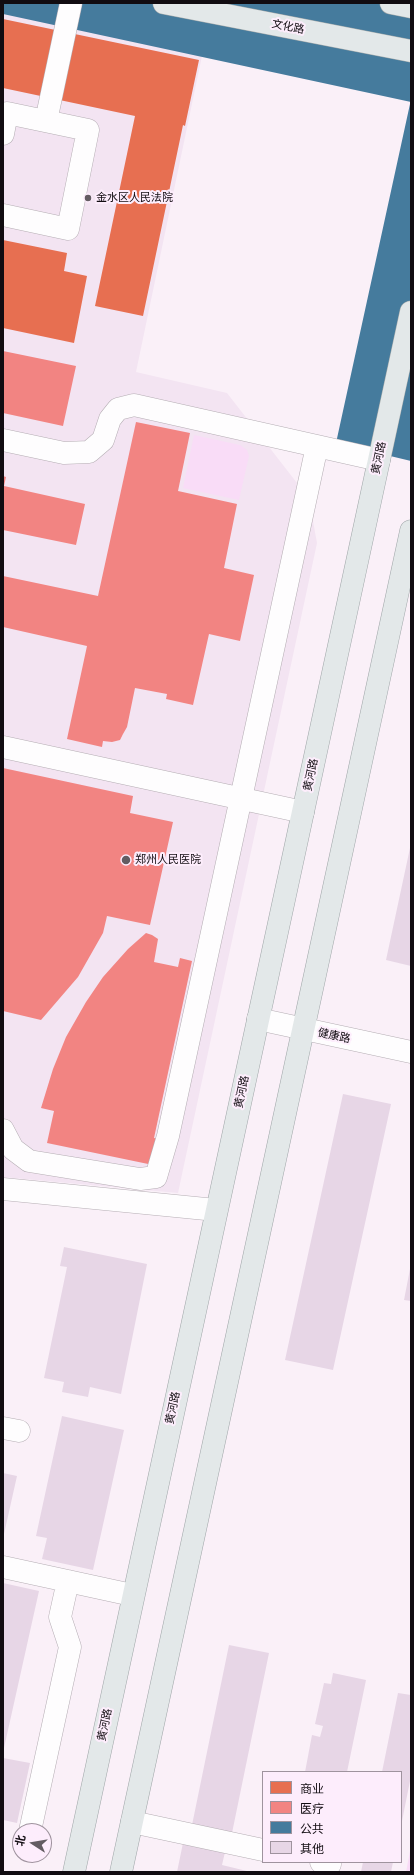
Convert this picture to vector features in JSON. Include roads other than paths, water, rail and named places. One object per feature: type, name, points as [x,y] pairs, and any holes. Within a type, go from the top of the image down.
[{"type":"main road","name":"文化路","points":[[164,3],[411,51]]},
{"type":"main road","points":[[390,3],[411,7]]},
{"type":"main road","name":"黄河路","points":[[74,1872],[132,1595],[411,312]]},
{"type":"main road","points":[[121,1872],[411,531]]},
{"type":"street","points":[[46,121],[71,3]]},
{"type":"street","points":[[3,134],[7,112],[88,130],[68,229],[3,215]]},
{"type":"street","points":[[3,440],[64,453],[89,452],[103,440],[110,418],[118,409],[134,405],[379,460]]},
{"type":"street","points":[[3,1130],[13,1149],[29,1161],[140,1179],[156,1177],[168,1136],[317,446]]},
{"type":"street","points":[[3,747],[302,812]]},
{"type":"street","name":"健康路","points":[[258,1019],[411,1052]]},
{"type":"street","points":[[3,1189],[216,1210]]},
{"type":"street","points":[[3,1567],[132,1595]]},
{"type":"street","points":[[32,1823],[70,1647],[60,1617],[68,1581]]},
{"type":"street","points":[[132,1822],[262,1850]]},
{"type":"place","name":"金水区人民法院","points":[[88,198]]},
{"type":"place","name":"郑州人民医院","points":[[126,860]]}]
